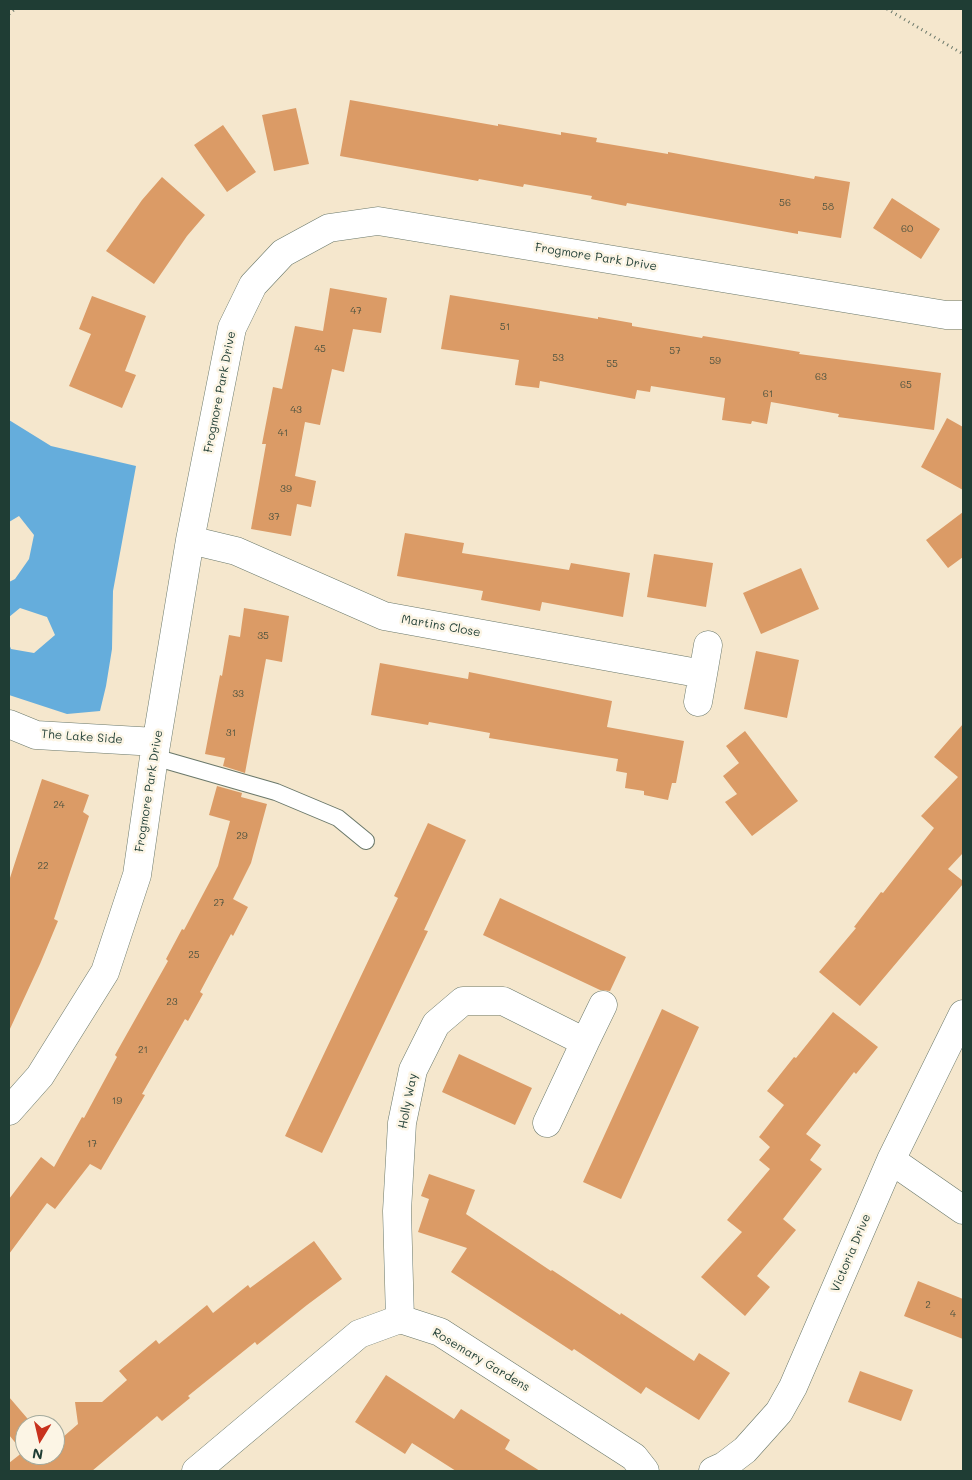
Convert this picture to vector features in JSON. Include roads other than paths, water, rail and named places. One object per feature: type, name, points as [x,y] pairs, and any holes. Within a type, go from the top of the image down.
[{"type":"street","name":"Frogmore Park Drive","points":[[9,1111],[40,1076],[105,972],[137,875],[155,749],[190,540],[232,328],[253,285],[284,253],[329,228],[378,221],[946,315],[963,314]]},
{"type":"street","name":"Martins Close","points":[[190,540],[236,551],[384,616],[703,674]]},
{"type":"street","points":[[698,702],[708,645]]},
{"type":"street","name":"The Lake Side","points":[[9,724],[36,735],[155,749]]},
{"type":"street","name":"Holly Way","points":[[400,1319],[397,1212],[402,1123],[412,1070],[436,1024],[463,1001],[503,1001],[585,1042]]},
{"type":"street","points":[[547,1123],[603,1005]]},
{"type":"street","name":"Victoria Drive","points":[[713,1471],[724,1466],[745,1450],[779,1412],[793,1388],[890,1160],[963,1014]]},
{"type":"street","points":[[890,1160],[963,1210]]},
{"type":"street","points":[[196,1471],[359,1334],[400,1319]]},
{"type":"street","name":"Rosemary Gardens","points":[[400,1319],[440,1332],[634,1457],[644,1471]]},
{"type":"lane","points":[[155,749],[276,792],[338,818],[366,840]]},
{"type":"water","points":[[9,420],[51,446],[136,466],[113,591],[112,649],[100,711],[67,714],[9,695],[9,644],[11,649],[34,653],[55,635],[47,617],[20,608],[9,617],[9,582],[15,579],[29,559],[34,535],[19,516],[9,522]]}]
